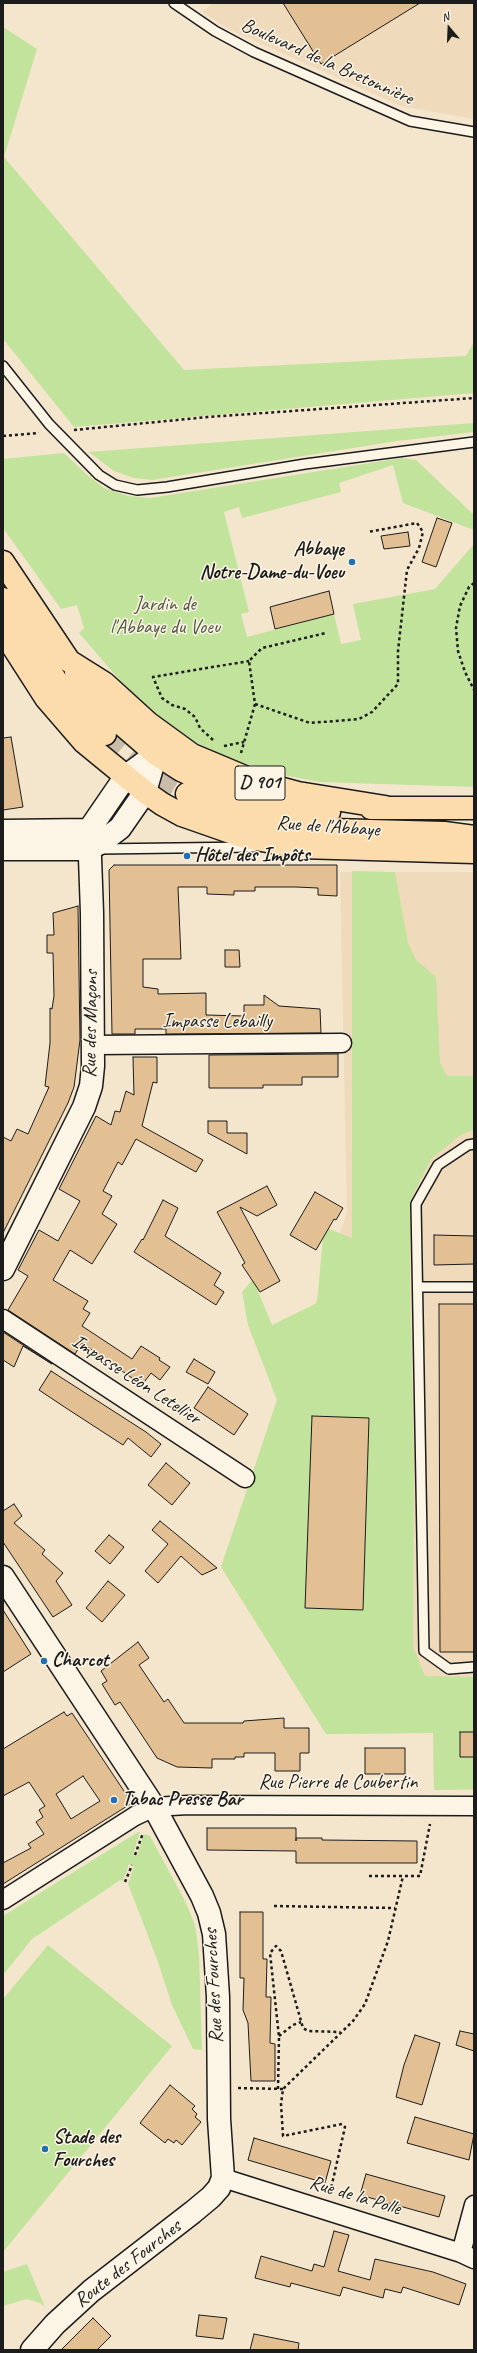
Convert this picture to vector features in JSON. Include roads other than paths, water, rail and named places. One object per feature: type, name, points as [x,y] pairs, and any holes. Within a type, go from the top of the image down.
[{"type":"main road","name":"D 901","points":[[3,562],[69,662]]},
{"type":"main road","points":[[6,608],[57,682],[79,709],[105,734]]},
{"type":"main road","name":"Rue de l'Abbaye","points":[[3,631],[46,698],[66,722],[103,759],[162,804],[182,814],[245,837],[300,846],[474,852]]},
{"type":"main road","name":"Rue de l'Abbaye","points":[[69,662],[104,683],[148,723],[192,755],[254,781],[298,793],[385,807]]},
{"type":"main road","name":"Rue de l'Abbaye","points":[[69,662],[87,688],[106,710],[156,754],[181,770],[226,791],[271,804],[328,812],[385,807],[474,808]]},
{"type":"main road","points":[[90,840],[126,776],[156,754]]},
{"type":"main road","points":[[90,840],[120,828],[145,792],[156,754]]},
{"type":"main road","name":"Rue de l'Abbaye","points":[[187,794],[220,810],[270,824],[333,830],[444,833],[474,837]]},
{"type":"main road","name":"Rue de l'Abbaye","points":[[3,831],[90,840]]},
{"type":"main road","name":"Rue de l'Abbaye","points":[[3,849],[90,840]]},
{"type":"main road","name":"Rue des Maçons","points":[[3,1269],[84,1107],[92,1077],[90,840]]},
{"type":"main road","points":[[3,1577],[154,1807]]},
{"type":"main road","name":"Rue des Fourches","points":[[154,1807],[202,1896],[209,1913],[214,1934],[223,2178]]},
{"type":"main road","name":"Route des Fourches","points":[[32,2350],[55,2324],[91,2291],[212,2197],[223,2178]]},
{"type":"street","name":"Impasse Lebailly","points":[[92,1044],[342,1043]]},
{"type":"street","name":"Impasse Léon Letellier","points":[[3,1319],[245,1478]]},
{"type":"street","name":"Rue Pierre de Coubertin","points":[[154,1807],[188,1805],[474,1806]]},
{"type":"street","points":[[3,1900],[135,1816],[154,1807]]},
{"type":"street","name":"Rue de la Polle","points":[[223,2178],[468,2256]]},
{"type":"street","points":[[468,2256],[474,2205]]},
{"type":"lane","name":"Boulevard de la Bretonnière","points":[[174,3],[215,31],[254,52],[410,121],[474,132]]},
{"type":"lane","points":[[3,366],[56,432],[99,475],[115,485],[137,490],[167,487],[305,464],[474,442]]},
{"type":"lane","name":"Rue de l'Abbaye","points":[[90,840],[300,846]]},
{"type":"lane","points":[[474,1144],[468,1145],[438,1165],[416,1204],[420,1287],[424,1651],[449,1669],[474,1667]]},
{"type":"lane","points":[[420,1287],[474,1287]]},
{"type":"tunnel","points":[[105,734],[154,775],[187,794]]},
{"type":"place","name":"Abbaye Notre-Dame-du-Voeu","points":[[352,562]]},
{"type":"place","name":"Hôtel des Impôts","points":[[187,856]]},
{"type":"place","name":"Charcot","points":[[44,1661]]},
{"type":"place","name":"Tabac Presse Bar","points":[[114,1800]]},
{"type":"place","name":"Stade des Fourches","points":[[45,2149]]},
{"type":"park label","name":"Jardin de l'Abbaye du Voeu","points":[[165,616]]}]
